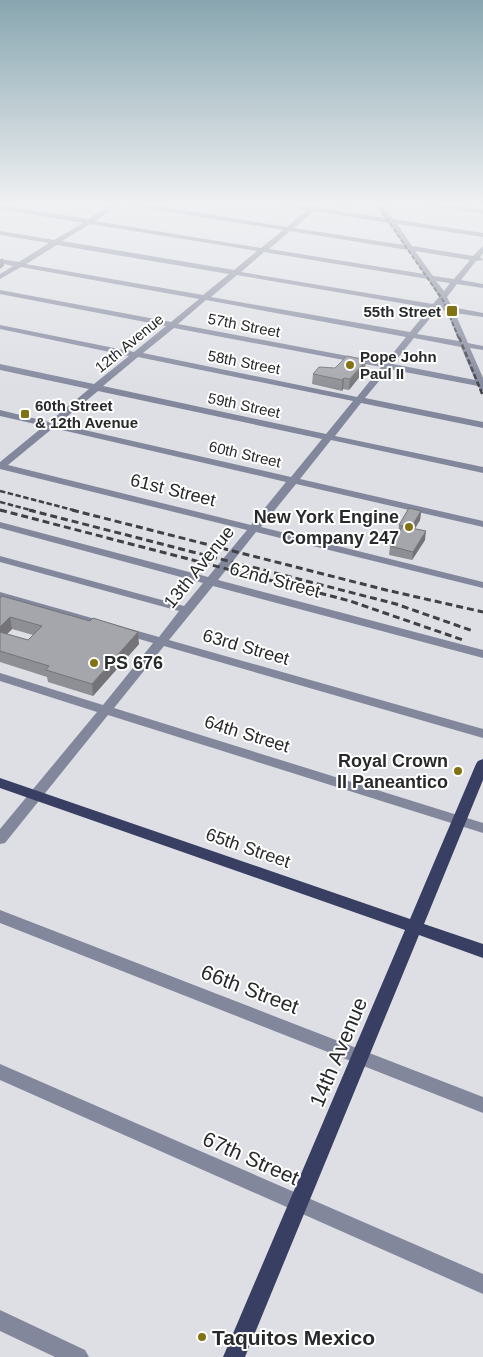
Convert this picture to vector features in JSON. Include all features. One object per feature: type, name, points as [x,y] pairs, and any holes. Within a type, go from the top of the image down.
[{"type":"main road","name":"14th Avenue","points":[[234,1357],[483,764]]},
{"type":"main road","name":"65th Street","points":[[0,783],[483,951]]},
{"type":"street","points":[[0,277],[18,265]]},
{"type":"street","points":[[27,265],[483,348]]},
{"type":"street","points":[[191,265],[483,315]]},
{"type":"street","name":"12th Avenue","points":[[0,466],[244,265]]},
{"type":"street","points":[[358,265],[483,286]]},
{"type":"street","points":[[423,265],[450,310],[482,385]]},
{"type":"street","name":"13th Avenue","points":[[0,839],[434,307],[472,265]]},
{"type":"street","name":"57th Street","points":[[0,292],[482,385]]},
{"type":"street","name":"58th Street","points":[[0,327],[483,425]]},
{"type":"street","name":"59th Street","points":[[0,367],[483,470]]},
{"type":"street","name":"60th Street","points":[[0,413],[483,524]]},
{"type":"street","name":"61st Street","points":[[0,466],[251,532],[483,585]]},
{"type":"street","name":"62nd Street","points":[[0,525],[214,578],[483,654]]},
{"type":"street","points":[[0,558],[187,610]]},
{"type":"street","name":"63rd Street","points":[[0,595],[483,734]]},
{"type":"street","name":"64th Street","points":[[0,677],[483,828]]},
{"type":"street","name":"66th Street","points":[[0,916],[483,1105]]},
{"type":"street","name":"67th Street","points":[[0,1072],[483,1284]]},
{"type":"street","points":[[0,1320],[78,1357]]},
{"type":"building","points":[[347,356],[366,360],[350,379],[344,378],[342,380],[313,374],[319,367],[335,368]]},
{"type":"building","points":[[409,508],[421,511],[411,528],[426,531],[413,552],[390,546],[403,526],[399,525]]},
{"type":"building","points":[[2,596],[90,621],[93,618],[138,632],[92,684],[46,670],[49,666],[0,651],[0,632],[28,640],[42,626],[10,617],[0,627],[0,598]]},
{"type":"railway","points":[[419,265],[444,302],[459,339]]},
{"type":"railway","points":[[459,337],[483,396]]},
{"type":"railway","points":[[0,491],[77,511]]},
{"type":"railway","points":[[0,502],[34,511]]},
{"type":"railway","points":[[3,511],[0,510],[350,601],[463,640]]},
{"type":"railway","points":[[29,510],[396,604],[473,631]]},
{"type":"railway","points":[[72,510],[386,590],[483,612]]},
{"type":"place","name":"55th Street","points":[[452,311]]},
{"type":"place","name":"Pope John Paul II","points":[[350,365]]},
{"type":"place","name":"60th Street & 12th Avenue","points":[[25,414]]},
{"type":"place","name":"New York Engine Company 247","points":[[409,527]]},
{"type":"place","name":"PS 676","points":[[94,663]]},
{"type":"place","name":"Royal Crown II Paneantico","points":[[458,771]]},
{"type":"place","name":"Taquitos Mexico","points":[[202,1337]]}]
